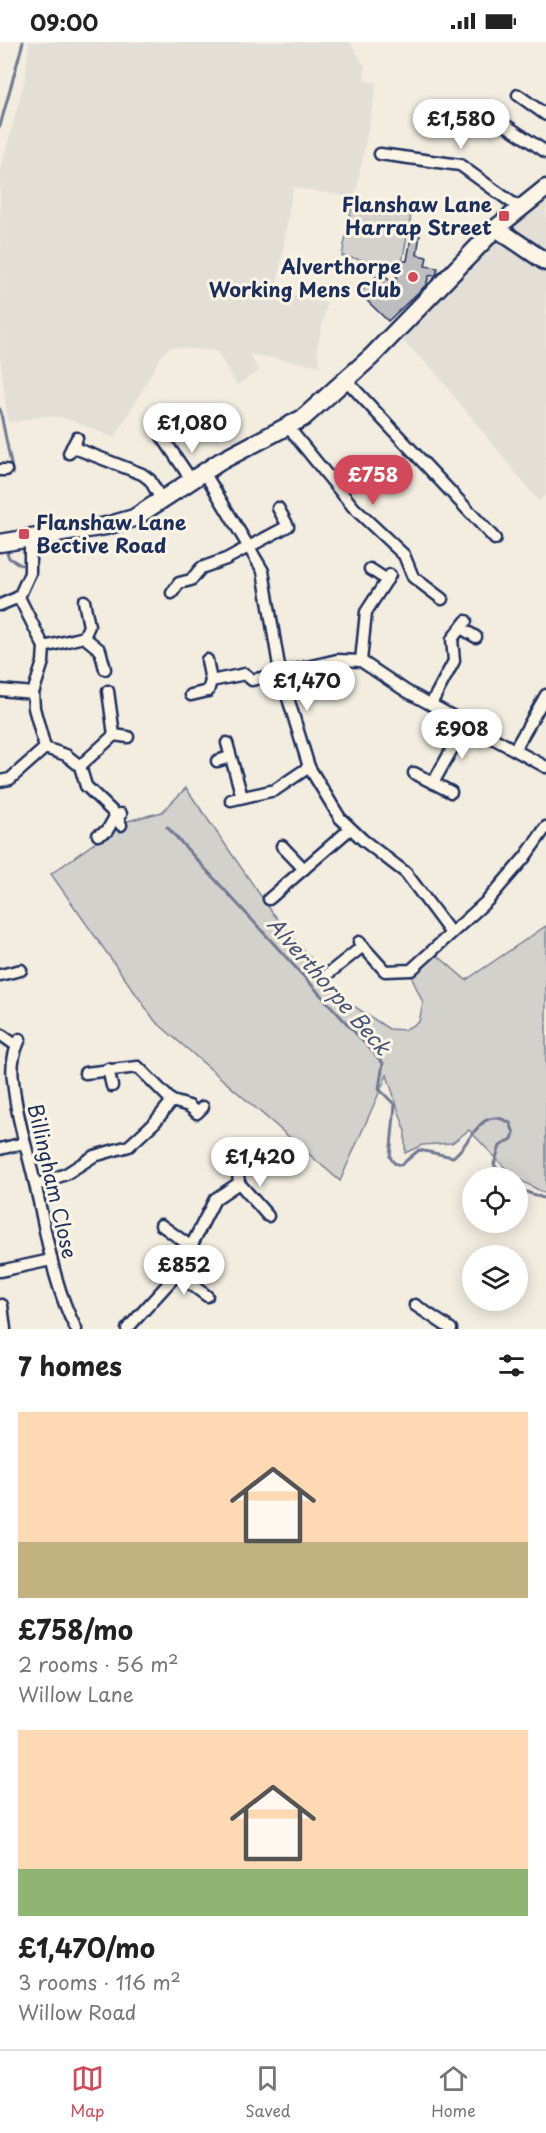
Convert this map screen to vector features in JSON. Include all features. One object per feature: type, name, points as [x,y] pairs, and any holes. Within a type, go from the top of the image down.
[{"type":"street","points":[[518,95],[546,115]]},
{"type":"street","points":[[486,112],[546,152]]},
{"type":"street","points":[[380,154],[460,165],[518,207]]},
{"type":"street","points":[[0,543],[106,526],[134,518],[237,452],[303,418],[346,380],[518,207],[546,188]]},
{"type":"street","points":[[496,228],[546,262]]},
{"type":"street","points":[[346,380],[495,539]]},
{"type":"street","points":[[175,425],[161,435],[162,445],[198,476],[250,546],[263,571],[280,672],[309,767],[350,829],[406,873],[450,932]]},
{"type":"street","points":[[288,427],[354,508],[404,555],[413,577],[442,599]]},
{"type":"street","points":[[73,446],[142,474],[150,480],[162,501]]},
{"type":"street","points":[[172,593],[177,577],[191,580],[201,568],[290,527],[278,508]]},
{"type":"street","points":[[0,605],[19,597],[30,573],[30,537]]},
{"type":"street","points":[[361,661],[366,612],[388,578],[370,569]]},
{"type":"street","points":[[19,597],[44,647],[43,662],[33,693],[34,708],[45,748]]},
{"type":"street","points":[[84,601],[89,626],[84,637]]},
{"type":"street","points":[[431,704],[454,661],[452,639],[463,625],[477,637]]},
{"type":"street","points":[[44,647],[84,637]]},
{"type":"street","points":[[84,637],[100,650],[105,669]]},
{"type":"street","points":[[191,695],[208,691],[211,681],[207,660]]},
{"type":"street","points":[[211,681],[245,674],[252,680],[337,660],[361,661],[431,704],[546,767]]},
{"type":"street","points":[[0,690],[33,693]]},
{"type":"street","points":[[108,692],[114,735]]},
{"type":"street","points":[[515,749],[546,695]]},
{"type":"street","points":[[433,783],[466,724]]},
{"type":"street","points":[[80,765],[114,735],[128,737]]},
{"type":"street","points":[[227,743],[236,799],[274,790],[309,767]]},
{"type":"street","points":[[45,748],[66,755],[80,765],[86,786],[120,818],[107,831],[98,835]]},
{"type":"street","points":[[0,781],[10,779],[45,748]]},
{"type":"street","points":[[217,761],[230,757]]},
{"type":"street","points":[[414,772],[451,792]]},
{"type":"street","points":[[329,973],[361,944],[385,971],[411,970],[450,932],[488,900],[525,857],[546,827]]},
{"type":"street","points":[[269,899],[350,829]]},
{"type":"street","points":[[282,846],[304,870]]},
{"type":"street","points":[[0,975],[21,970]]},
{"type":"street","name":"Billingham Close","points":[[0,1034],[18,1043],[12,1078],[24,1143],[36,1185],[51,1260],[65,1307],[76,1329]]},
{"type":"street","points":[[85,1073],[138,1067],[172,1101],[189,1106],[196,1113],[203,1107]]},
{"type":"street","points":[[108,1069],[112,1086]]},
{"type":"street","points":[[36,1185],[66,1174],[94,1156],[129,1146],[155,1122],[172,1101]]},
{"type":"street","points":[[0,1149],[24,1143]]},
{"type":"street","points":[[237,1164],[238,1183],[268,1216]]},
{"type":"street","points":[[127,1329],[177,1274],[193,1248],[216,1199],[238,1183]]},
{"type":"street","points":[[161,1225],[193,1248]]},
{"type":"street","points":[[0,1271],[51,1260]]},
{"type":"street","points":[[177,1274],[207,1296]]},
{"type":"street","points":[[2,1305],[4,1329]]},
{"type":"street","points":[[415,1305],[449,1329]]},
{"type":"shaded area","points":[[29,42],[350,42],[365,67],[364,80],[377,83],[355,198],[293,187],[276,293],[327,303],[317,349],[320,366],[249,354],[259,371],[237,385],[216,351],[170,347],[162,355],[115,438],[65,418],[46,416],[8,423],[0,356],[0,172],[26,75]]},
{"type":"shaded area","points":[[546,188],[546,494],[539,502],[434,371],[395,334]]},
{"type":"shaded area","points":[[352,205],[411,216],[401,267],[342,256]]},
{"type":"shaded area","points":[[186,788],[272,912],[346,1001],[389,1029],[404,1030],[419,1022],[423,1003],[412,978],[437,955],[466,980],[546,926],[546,1194],[528,1184],[528,1167],[504,1167],[469,1130],[452,1143],[422,1145],[405,1153],[405,1130],[387,1075],[340,1181],[155,1021],[51,874],[124,822],[162,812]]},
{"type":"building","name":"Alverthorpe Working Mens Club","points":[[412,232],[420,234],[417,255],[427,257],[425,266],[438,268],[436,275],[429,276],[426,285],[388,321],[359,293],[381,272],[395,286],[398,268],[402,268],[403,261],[407,261]]},
{"type":"waterway","name":"Alverthorpe Beck","points":[[0,126],[23,42]]},
{"type":"waterway","name":"Alverthorpe Beck","points":[[0,409],[13,474]]},
{"type":"waterway","name":"Alverthorpe Beck","points":[[7,552],[9,558],[21,565]]},
{"type":"waterway","name":"Alverthorpe Beck","points":[[167,827],[383,1063],[379,1089],[395,1105],[390,1157],[394,1163],[401,1165],[419,1150],[453,1157],[484,1122],[491,1118],[500,1118],[510,1123],[514,1133],[512,1139],[500,1146],[494,1164],[496,1167]]},
{"type":"waterway","name":"Alverthorpe Beck","points":[[528,1193],[546,1199]]},
{"type":"place","name":"Flanshaw Lane Harrap Street","points":[[504,216]]},
{"type":"place","name":"Alverthorpe Working Mens Club","points":[[413,277]]},
{"type":"place","name":"Flanshaw Lane Bective Road","points":[[24,534]]}]
